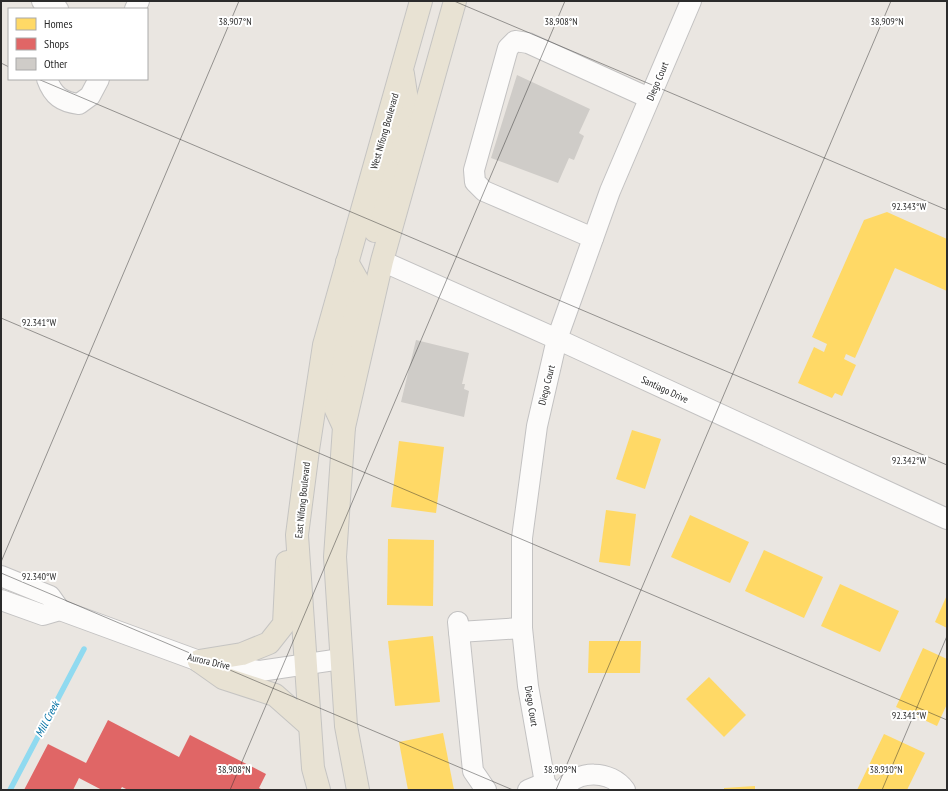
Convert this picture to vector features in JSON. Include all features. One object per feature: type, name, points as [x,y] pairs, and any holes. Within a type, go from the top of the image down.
[{"type":"main road","name":"West Nifong Boulevard","points":[[347,262],[421,1]]},
{"type":"main road","points":[[358,790],[346,726],[335,557],[344,426],[382,262],[455,1]]},
{"type":"main road","points":[[382,262],[372,242],[408,107],[402,67]]},
{"type":"main road","points":[[344,426],[332,401],[359,283],[347,262]]},
{"type":"main road","name":"East Nifong Boulevard","points":[[319,790],[313,768],[297,535],[324,346],[347,262]]},
{"type":"main road","points":[[199,661],[242,654],[269,643],[284,624],[287,559],[297,535]]},
{"type":"main road","points":[[199,661],[223,678],[275,695],[310,726]]},
{"type":"street","points":[[42,1],[57,8]]},
{"type":"street","name":"Diego Court","points":[[626,790],[613,779],[600,774],[588,775],[547,788],[528,686],[522,628],[523,531],[537,426],[557,339],[610,191],[691,1]]},
{"type":"street","points":[[593,238],[484,191],[475,182],[474,170],[508,48],[515,41],[528,43],[650,98]]},
{"type":"street","points":[[47,80],[50,88],[65,102],[79,104],[90,96],[98,80]]},
{"type":"street","name":"Santiago Drive","points":[[382,262],[557,339],[947,519]]},
{"type":"street","name":"Aurora Drive","points":[[1,576],[50,596],[60,610],[199,661],[260,671],[341,659]]},
{"type":"street","points":[[1,600],[43,615],[60,610]]},
{"type":"street","points":[[486,790],[473,771],[458,627],[522,628]]},
{"type":"building: Homes","points":[[887,212],[947,239],[947,291],[895,268],[855,358],[846,354],[844,359],[856,365],[842,396],[835,393],[832,398],[798,383],[814,347],[824,352],[827,344],[812,337],[864,220]]},
{"type":"building: Homes","points":[[632,430],[661,439],[645,489],[616,479]]},
{"type":"building: Homes","points":[[399,441],[444,447],[436,513],[391,507]]},
{"type":"building: Homes","points":[[606,510],[636,514],[630,566],[599,562]]},
{"type":"building: Homes","points":[[690,515],[749,542],[730,583],[671,557]]},
{"type":"building: Homes","points":[[388,539],[434,540],[433,606],[387,605]]},
{"type":"building: Homes","points":[[764,550],[823,577],[804,618],[745,591]]},
{"type":"building: Homes","points":[[840,584],[899,611],[880,652],[821,626]]},
{"type":"building: Homes","points":[[947,595],[947,628],[935,622]]},
{"type":"building: Homes","points":[[433,636],[440,702],[395,706],[388,641]]},
{"type":"building: Homes","points":[[589,641],[641,641],[640,673],[588,673]]},
{"type":"building: Homes","points":[[923,648],[947,659],[947,704],[937,726],[896,707]]},
{"type":"building: Homes","points":[[709,677],[746,715],[724,737],[686,699]]},
{"type":"building: Homes","points":[[443,733],[454,790],[408,790],[399,742]]},
{"type":"building: Homes","points":[[884,734],[925,753],[907,790],[857,790]]},
{"type":"building: Homes","points":[[755,786],[755,790],[724,790],[724,788]]},
{"type":"building: Shops","points":[[108,720],[179,757],[190,735],[266,774],[259,788],[263,790],[128,790],[122,787],[120,790],[102,790],[79,778],[73,790],[24,790],[48,744],[86,763]]},
{"type":"building: Other","points":[[517,75],[590,109],[579,133],[584,136],[574,160],[569,158],[558,183],[491,158]]},
{"type":"building: Other","points":[[416,340],[469,353],[462,384],[465,384],[464,389],[469,391],[464,417],[401,402]]},
{"type":"waterway","name":"Mill Creek","points":[[10,790],[84,649]]}]
